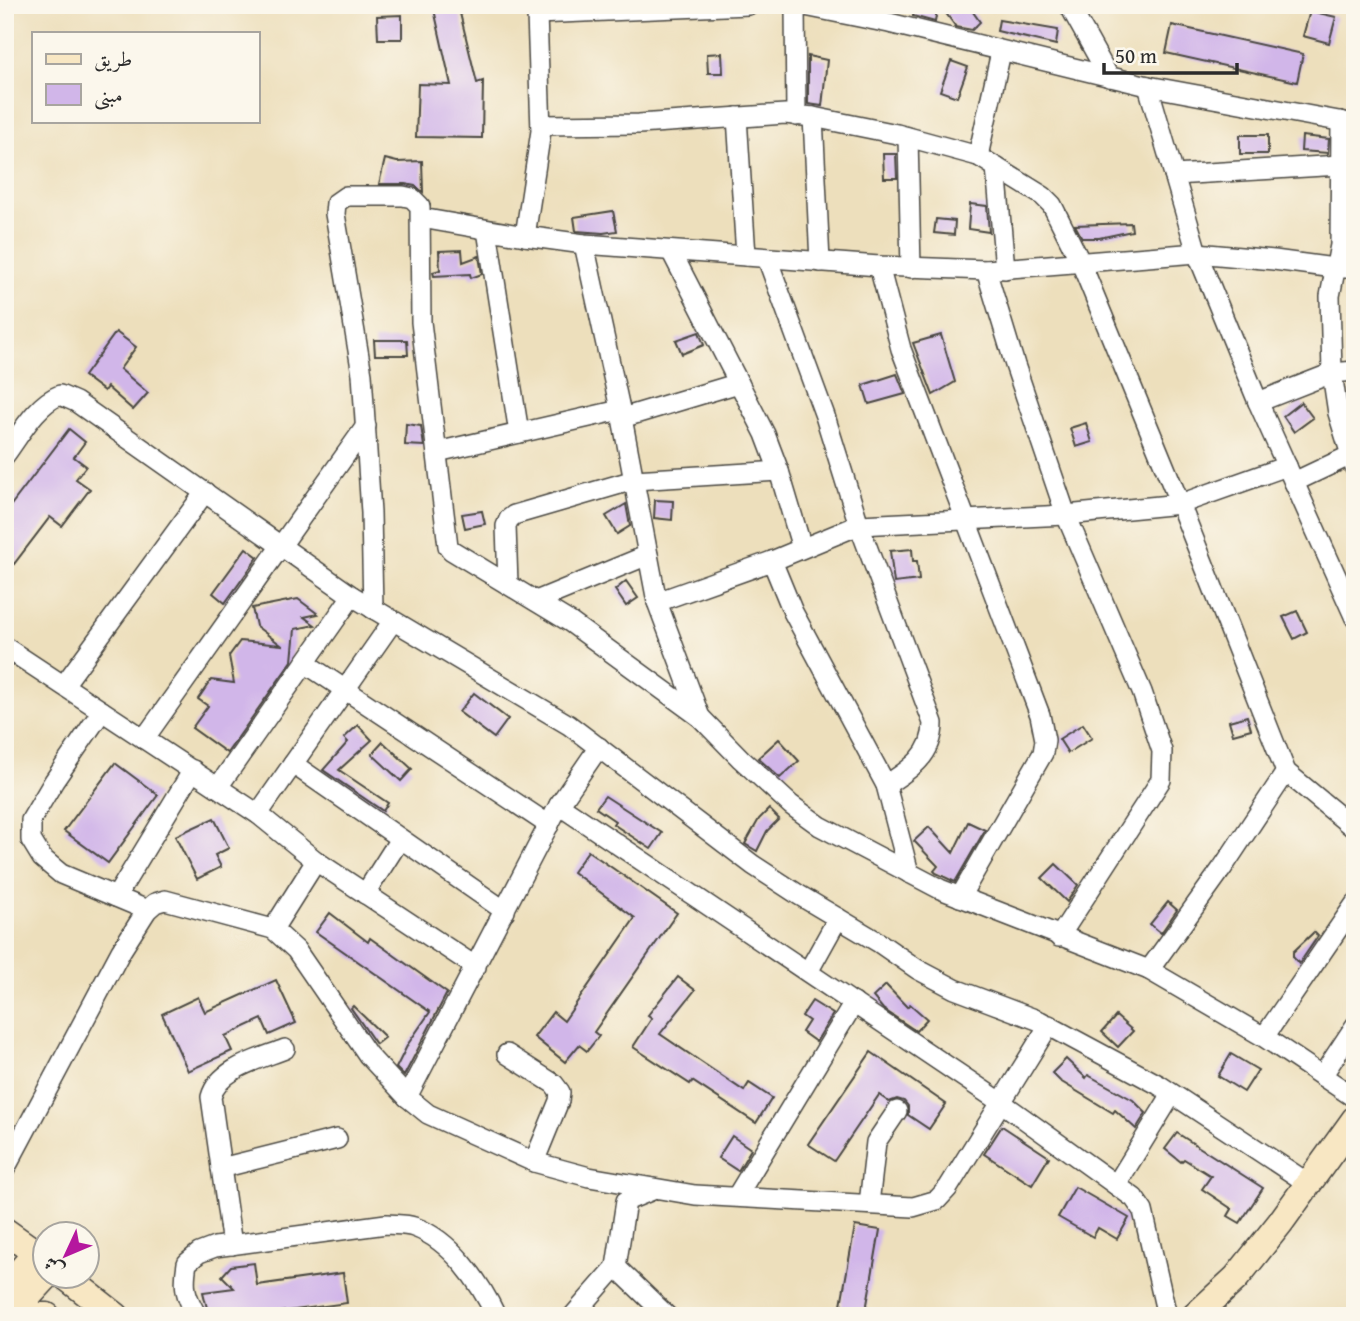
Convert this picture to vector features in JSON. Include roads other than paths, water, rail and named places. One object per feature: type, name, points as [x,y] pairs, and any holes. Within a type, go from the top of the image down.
[{"type":"main road","points":[[1195,1316],[1236,1278],[1309,1184],[1355,1119]]},
{"type":"main road","points":[[5,1231],[32,1254]]},
{"type":"main road","points":[[5,1289],[32,1271]]},
{"type":"main road","points":[[10,1316],[32,1281]]},
{"type":"main road","points":[[83,1290],[116,1316]]},
{"type":"main road","points":[[36,1316],[47,1316]]},
{"type":"street","points":[[525,236],[541,125],[536,10],[748,5]]},
{"type":"street","points":[[657,602],[772,561],[859,525],[1066,515],[1180,504],[1353,460],[1338,413],[1332,373],[1330,296],[1340,244],[1340,166],[1348,123],[1148,86],[889,23],[797,5],[804,116],[821,262]]},
{"type":"street","points":[[1069,5],[1109,77]]},
{"type":"street","points":[[978,156],[1001,52]]},
{"type":"street","points":[[1148,86],[1197,253],[1258,402],[1355,618]]},
{"type":"street","points":[[541,125],[639,124],[737,117],[804,116],[908,137],[978,156],[1043,195],[1052,205],[1081,263],[1286,772],[1355,829]]},
{"type":"street","points":[[737,117],[746,256]]},
{"type":"street","points":[[908,137],[911,268]]},
{"type":"street","points":[[1174,175],[1340,166]]},
{"type":"street","points":[[996,167],[995,269],[1015,365],[1066,515],[1142,692],[1162,751],[1161,780],[1059,937]]},
{"type":"street","points":[[373,609],[371,513],[362,374],[335,214],[336,203],[346,196],[412,198],[420,206],[421,322],[448,546],[455,553],[570,622],[700,717],[791,805],[820,826],[960,897],[1149,971],[1264,1037],[1355,1098]]},
{"type":"street","points":[[421,218],[584,244],[911,268],[995,269],[1197,253],[1355,268]]},
{"type":"street","points":[[487,230],[519,433]]},
{"type":"street","points":[[584,244],[621,414],[657,602],[700,717]]},
{"type":"street","points":[[671,251],[765,434],[802,548]]},
{"type":"street","points":[[767,258],[825,416],[859,525],[933,723],[933,739],[924,754],[903,774],[886,785]]},
{"type":"street","points":[[879,266],[901,349],[1040,715],[1045,740],[1043,753],[960,897]]},
{"type":"street","points":[[1258,402],[1332,373],[1355,371]]},
{"type":"street","points":[[437,452],[621,414],[739,383]]},
{"type":"street","points":[[5,455],[42,406],[60,395],[76,402],[352,596],[569,725],[753,865],[917,969],[955,989],[1049,1026],[1171,1094],[1309,1184]]},
{"type":"street","points":[[144,738],[366,426]]},
{"type":"street","points":[[509,584],[506,526],[509,519],[526,511],[634,480],[779,471]]},
{"type":"street","points":[[64,685],[205,492]]},
{"type":"street","points":[[536,601],[649,555]]},
{"type":"street","points":[[772,561],[793,612],[886,785],[909,873]]},
{"type":"street","points":[[218,787],[352,596]]},
{"type":"street","points":[[258,814],[393,621]]},
{"type":"street","points":[[5,647],[258,814],[316,861],[476,967]]},
{"type":"street","points":[[305,663],[549,825]]},
{"type":"street","points":[[102,711],[31,820],[31,840],[42,858],[61,874],[147,910]]},
{"type":"street","points":[[407,1097],[559,805],[599,747]]},
{"type":"street","points":[[293,764],[505,911]]},
{"type":"street","points":[[116,897],[193,771]]},
{"type":"street","points":[[1149,971],[1286,772]]},
{"type":"street","points":[[559,805],[1002,1103],[1134,1198],[1143,1211],[1167,1316]]},
{"type":"street","points":[[365,894],[400,839]]},
{"type":"street","points":[[273,929],[316,861]]},
{"type":"street","points":[[5,1169],[121,951],[147,910],[155,903],[165,900],[273,929],[296,950],[369,1055],[407,1097],[428,1114],[534,1162],[589,1177],[695,1195],[913,1207],[937,1200],[948,1188],[1049,1026]]},
{"type":"street","points":[[1264,1037],[1355,904]]},
{"type":"street","points":[[808,972],[838,918]]},
{"type":"street","points":[[737,1196],[854,1003]]},
{"type":"street","points":[[1322,1076],[1355,1026]]},
{"type":"street","points":[[233,1245],[211,1097],[219,1079],[285,1049]]},
{"type":"street","points":[[508,1054],[554,1084],[560,1092],[559,1101],[534,1162]]},
{"type":"street","points":[[1116,1185],[1171,1094]]},
{"type":"street","points":[[869,1204],[876,1142],[897,1111]]},
{"type":"street","points":[[221,1168],[337,1139]]},
{"type":"street","points":[[573,1316],[616,1266],[626,1201],[656,1188]]},
{"type":"street","points":[[197,1316],[186,1296],[184,1281],[187,1263],[199,1253],[233,1245],[386,1224],[413,1226],[440,1240],[468,1271],[496,1316]]},
{"type":"street","points":[[616,1266],[667,1316]]}]
